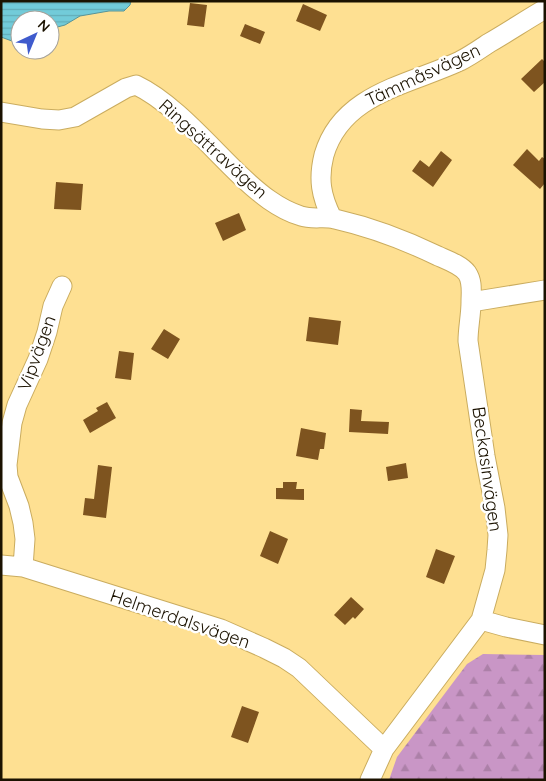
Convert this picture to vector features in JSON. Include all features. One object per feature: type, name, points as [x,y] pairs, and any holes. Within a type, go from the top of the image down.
[{"type":"street","name":"Tämmåsvägen","points":[[332,218],[321,190],[322,164],[327,145],[333,134],[355,109],[380,93],[462,60],[545,9]]},
{"type":"street","name":"Ringsättravägen","points":[[1,112],[59,120],[75,118],[126,88],[136,85],[145,89],[178,115],[254,188],[274,203],[302,217],[315,219],[332,218],[386,234],[451,262],[466,272],[472,282],[471,302]]},
{"type":"street","name":"Vipvägen","points":[[23,567],[25,539],[23,523],[8,477],[12,423],[17,405],[38,360],[53,306],[62,286]]},
{"type":"street","points":[[471,302],[545,290]]},
{"type":"street","name":"Beckasinvägen","points":[[370,780],[384,749],[481,620],[495,570],[498,535],[495,508],[468,341],[471,302]]},
{"type":"street","name":"Helmerdalsvägen","points":[[1,565],[23,567],[221,629],[264,648],[299,668],[384,749]]},
{"type":"street","points":[[481,620],[545,635]]},
{"type":"green space","points":[[483,654],[545,655],[545,780],[389,780],[397,757],[467,664]]},
{"type":"water","points":[[1,1],[131,1],[124,11],[109,11],[80,16],[60,26],[60,10],[10,10],[10,40],[1,37]]},
{"type":"building","points":[[190,3],[207,5],[204,27],[187,25]]},
{"type":"building","points":[[303,4],[327,15],[320,31],[296,21]]},
{"type":"building","points":[[245,24],[265,32],[260,44],[240,36]]},
{"type":"building","points":[[542,59],[545,62],[545,82],[534,92],[521,79]]},
{"type":"building","points":[[527,149],[539,161],[542,157],[545,159],[545,183],[540,189],[513,165]]},
{"type":"building","points":[[441,151],[452,160],[433,187],[412,171],[420,160],[429,167]]},
{"type":"building","points":[[56,182],[83,184],[81,210],[54,209]]},
{"type":"building","points":[[239,213],[246,230],[223,241],[215,223]]},
{"type":"building","points":[[309,317],[341,321],[338,345],[306,341]]},
{"type":"building","points":[[164,329],[180,339],[168,359],[151,349]]},
{"type":"building","points":[[119,351],[134,353],[131,380],[115,378]]},
{"type":"building","points":[[107,402],[116,418],[90,433],[83,420],[98,411],[96,408]]},
{"type":"building","points":[[350,409],[362,410],[361,421],[389,422],[388,434],[349,432]]},
{"type":"building","points":[[301,428],[326,433],[324,449],[320,449],[318,460],[296,456]]},
{"type":"building","points":[[406,463],[408,478],[388,481],[386,467]]},
{"type":"building","points":[[98,465],[112,467],[106,518],[83,515],[85,498],[94,499]]},
{"type":"building","points":[[283,482],[297,482],[296,489],[304,489],[304,500],[276,499],[276,488],[283,488]]},
{"type":"building","points":[[270,531],[288,539],[278,564],[260,556]]},
{"type":"building","points":[[436,549],[455,556],[444,584],[426,577]]},
{"type":"building","points":[[351,597],[364,609],[355,619],[353,617],[345,625],[334,615]]},
{"type":"building","points":[[242,706],[259,712],[248,743],[231,737]]}]
